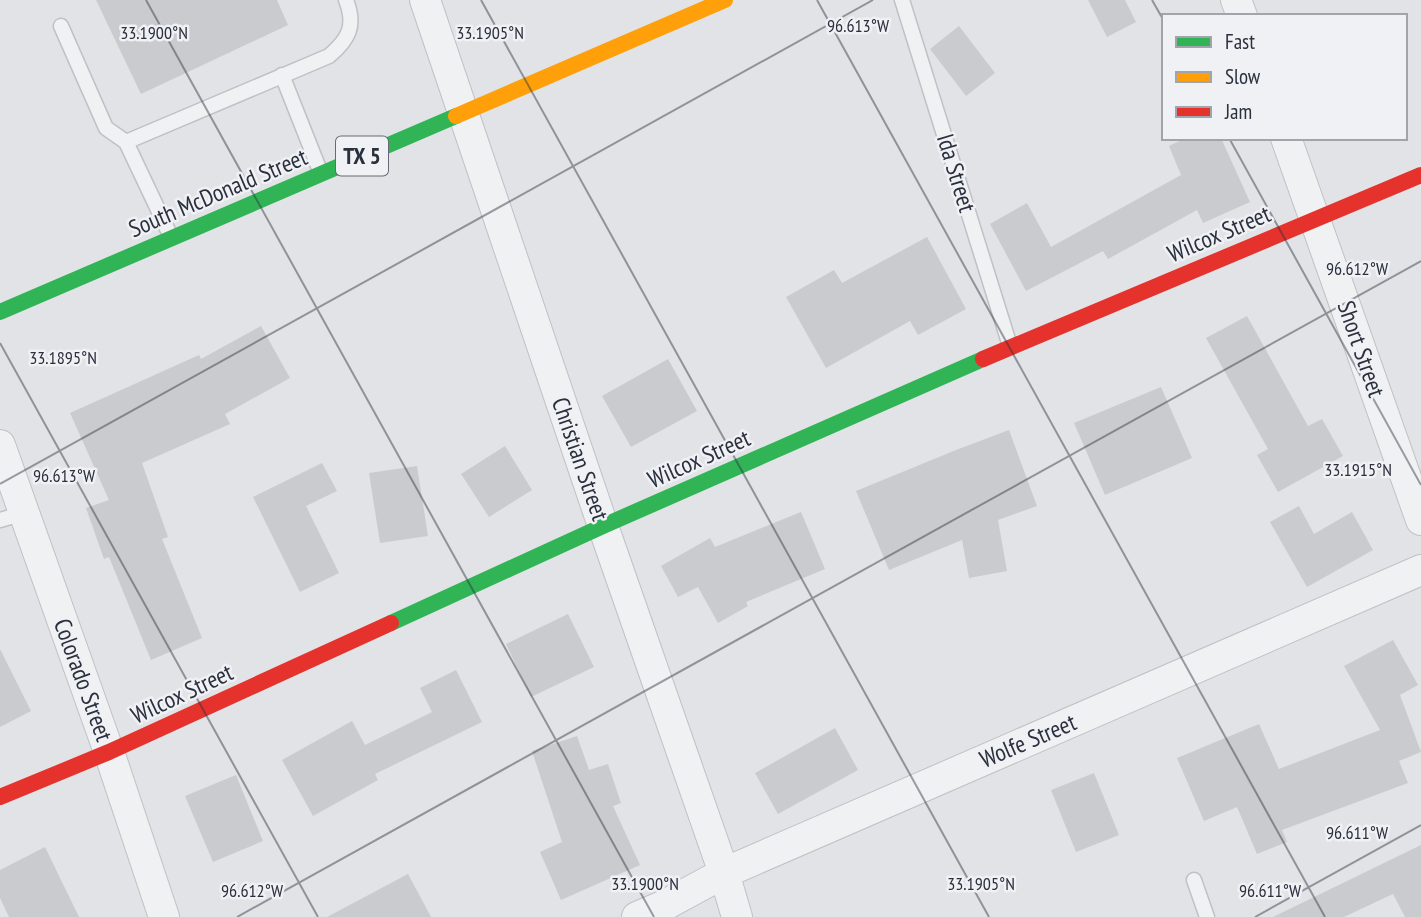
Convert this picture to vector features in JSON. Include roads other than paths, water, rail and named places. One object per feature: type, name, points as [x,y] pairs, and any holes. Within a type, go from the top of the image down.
[{"type":"street","name":"Christian Street","points":[[425,0],[737,917]]},
{"type":"street","name":"South McDonald Street","points":[[0,312],[725,0]]},
{"type":"street","name":"Short Street","points":[[1287,140],[1421,520]]},
{"type":"street","name":"Wilcox Street","points":[[0,797],[109,752],[603,526],[1010,347],[1421,175]]},
{"type":"street","name":"Colorado Street","points":[[0,444],[12,516],[109,752],[163,917]]},
{"type":"street","name":"Wolfe Street","points":[[637,917],[724,873],[1421,570]]},
{"type":"lane","points":[[126,142],[329,57],[346,39],[350,28],[350,12],[346,0]]},
{"type":"lane","name":"Ida Street","points":[[902,0],[1010,347]]},
{"type":"lane","points":[[61,26],[106,128],[126,142],[171,237]]},
{"type":"lane","points":[[282,75],[321,173]]},
{"type":"lane","points":[[1194,880],[1208,917]]}]
